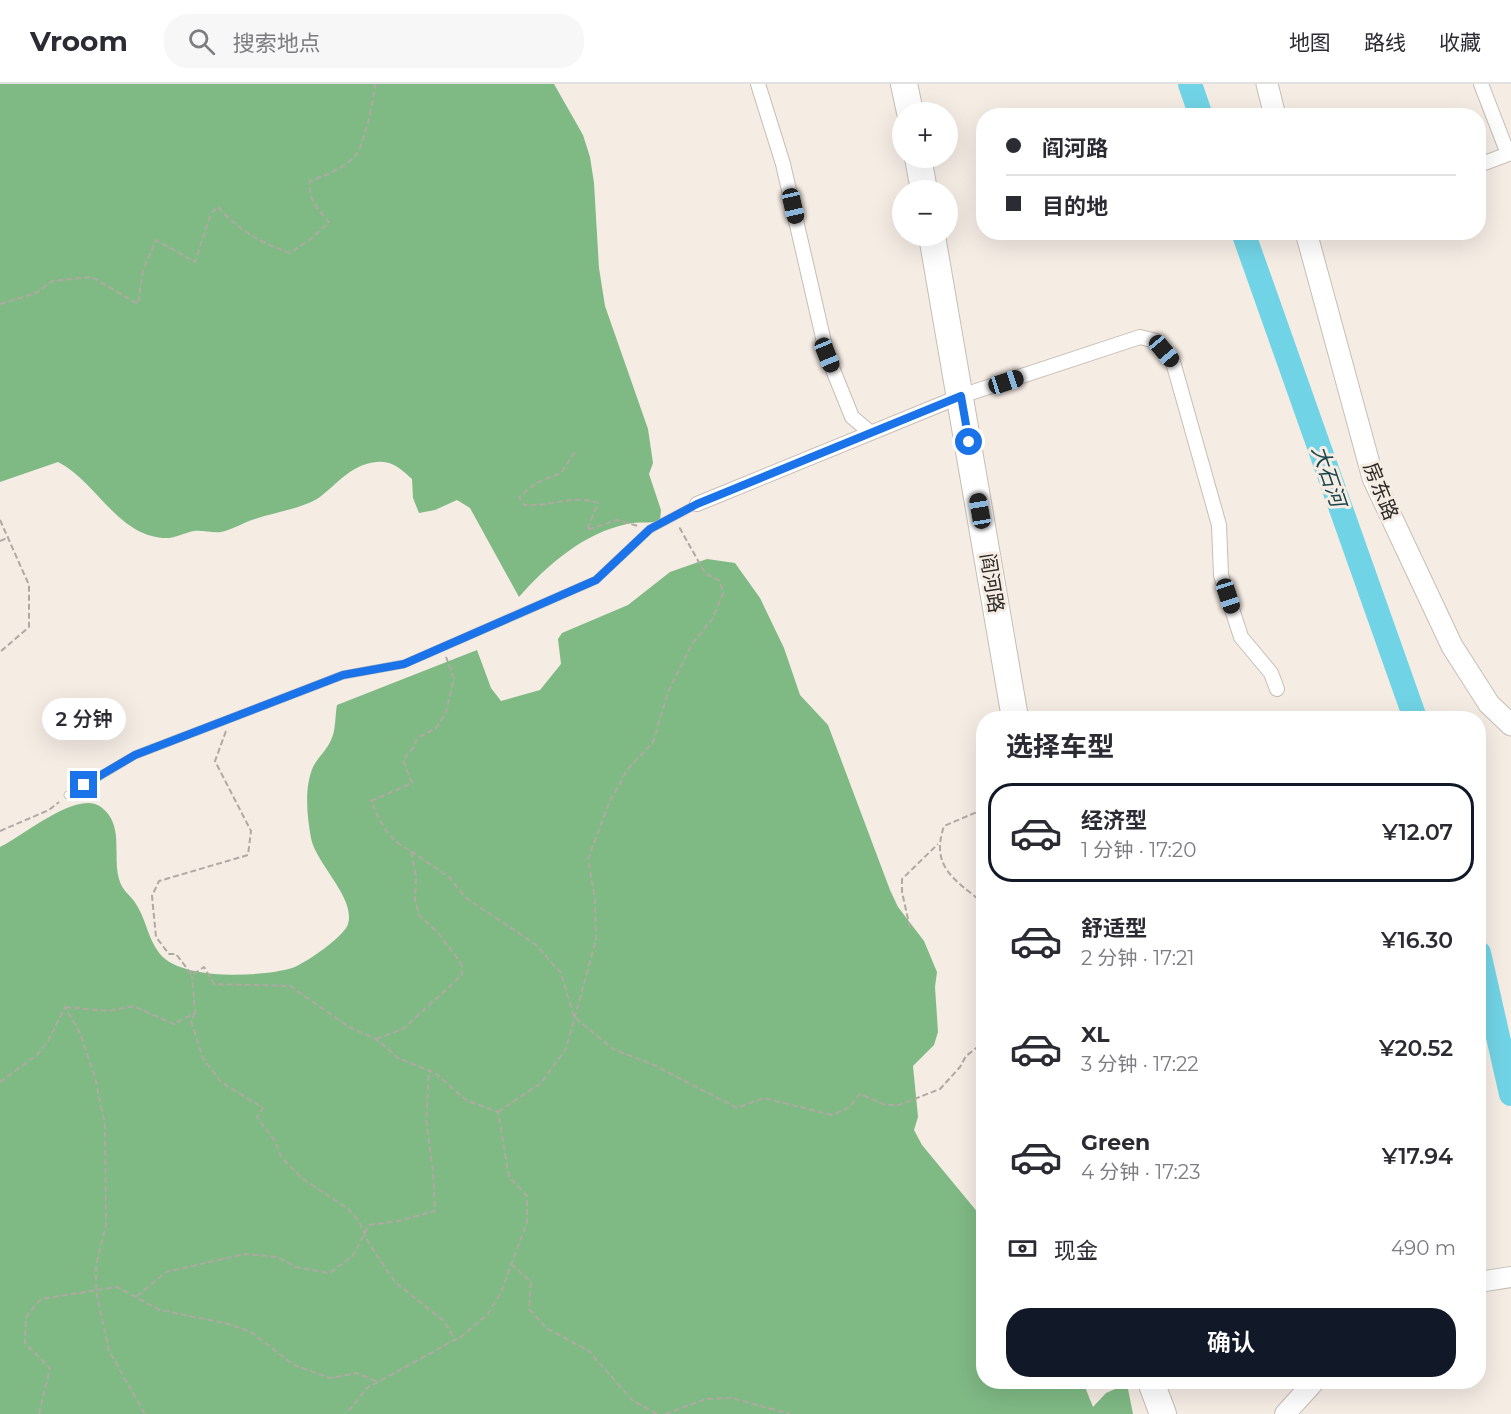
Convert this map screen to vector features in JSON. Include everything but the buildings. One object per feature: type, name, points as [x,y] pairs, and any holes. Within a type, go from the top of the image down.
[{"type":"highway","points":[[904,84],[908,102]]},
{"type":"highway","name":"阎河路","points":[[934,246],[1014,711]]},
{"type":"highway","points":[[1154,1389],[1163,1414]]},
{"type":"main road","points":[[1267,84],[1273,108]]},
{"type":"main road","name":"房东路","points":[[1307,240],[1373,478],[1452,646],[1489,704],[1511,725]]},
{"type":"street","points":[[758,84],[783,164],[827,355],[852,417],[871,433]]},
{"type":"street","points":[[1481,84],[1510,153],[1486,162]]},
{"type":"street","points":[[697,504],[961,396],[1140,337],[1156,341],[1173,362],[1219,525],[1221,575],[1241,637],[1271,674],[1277,689]]},
{"type":"street","points":[[1486,1281],[1511,1277]]},
{"type":"street","points":[[1285,1414],[1308,1389]]},
{"type":"lane","points":[[69,795],[135,755],[343,675],[404,664],[596,580],[650,529],[697,504]]},
{"type":"path","points":[[0,304],[36,293],[52,281],[92,277],[138,304],[143,270],[156,240],[195,262],[211,213],[218,207],[238,228],[268,245],[290,253],[330,222],[315,207],[309,190],[310,181],[333,172],[355,155],[369,118],[375,84]]},
{"type":"path","points":[[575,452],[561,473],[536,483],[519,497],[524,505],[540,507],[588,499],[598,503],[587,530],[617,520],[650,529]]},
{"type":"path","points":[[498,1112],[542,1083],[566,1049],[578,995],[596,940],[595,900],[588,859],[609,803],[627,770],[653,742],[668,692],[692,644],[712,619],[723,594],[720,581],[705,573],[674,517]]},
{"type":"path","points":[[0,520],[29,585],[28,627],[0,652]]},
{"type":"path","points":[[0,541],[9,537]]},
{"type":"path","points":[[443,647],[454,678],[446,712],[436,728],[417,738],[414,747],[403,760],[412,783],[371,801],[382,826],[395,843],[449,877],[466,898],[535,944],[561,973],[574,1017],[613,1049],[654,1065],[737,1108],[764,1098],[832,1115],[848,1108],[860,1094],[885,1105],[899,1105],[940,1089],[966,1056],[976,1048]]},
{"type":"path","points":[[232,718],[220,744],[215,762],[251,831],[248,855],[159,881],[152,896],[156,937],[169,954],[176,954],[192,975],[195,1013],[191,1021],[203,1058],[221,1082],[263,1108],[257,1117],[275,1141],[281,1157],[303,1179],[347,1208],[396,1283],[444,1321],[455,1340]]},
{"type":"path","points":[[0,831],[49,810],[69,795]]},
{"type":"path","points":[[910,928],[902,892],[902,879],[938,844],[944,826],[976,812]]},
{"type":"path","points":[[938,844],[945,870],[976,897]]},
{"type":"path","points":[[376,1039],[402,1029],[462,975],[461,963],[438,933],[419,915],[415,899],[416,877],[411,851]]},
{"type":"path","points":[[192,975],[204,967],[214,984],[290,986],[349,1027],[376,1039],[398,1058],[429,1071],[466,1100],[498,1112]]},
{"type":"path","points":[[64,1007],[109,1011],[133,1006],[174,1024],[195,1013]]},
{"type":"path","points":[[0,1082],[37,1055],[48,1041],[64,1007]]},
{"type":"path","points":[[64,1007],[80,1033],[95,1077],[105,1125],[106,1226],[96,1265],[96,1291],[109,1352],[145,1414]]},
{"type":"path","points":[[137,1296],[166,1272],[245,1254],[277,1257],[296,1267],[329,1273],[352,1257],[369,1225],[398,1221],[435,1211],[433,1171],[426,1120],[429,1071]]},
{"type":"path","points":[[346,1414],[367,1388],[455,1340],[488,1314],[501,1292],[526,1222],[527,1196],[509,1177],[498,1112]]},
{"type":"path","points":[[511,1264],[531,1282],[530,1309],[546,1328],[589,1351],[632,1400],[657,1414]]},
{"type":"path","points":[[39,1414],[50,1368],[25,1342],[26,1317],[41,1299],[117,1287],[160,1310],[229,1324],[250,1332],[294,1365],[330,1378],[357,1373],[378,1382]]},
{"type":"path","points":[[665,1414],[706,1398],[732,1398],[790,1414]]},
{"type":"green space","points":[[0,84],[554,84],[583,135],[590,157],[594,183],[599,268],[605,306],[648,429],[653,463],[649,474],[661,510],[660,521],[611,528],[581,543],[554,562],[519,597],[470,508],[457,500],[435,510],[419,513],[413,498],[412,479],[396,466],[387,463],[377,462],[360,466],[320,497],[297,507],[251,520],[221,532],[194,531],[167,538],[147,534],[132,527],[84,481],[58,462],[0,482]]},
{"type":"green space","points":[[707,559],[735,563],[760,598],[784,648],[800,695],[828,725],[898,907],[924,941],[937,972],[935,987],[938,1032],[934,1045],[913,1066],[918,1117],[914,1130],[922,1145],[976,1210],[976,1389],[1086,1389],[1093,1407],[1106,1393],[1115,1389],[1128,1389],[1133,1414],[0,1414],[0,847],[65,809],[91,803],[101,807],[113,823],[120,883],[138,907],[160,954],[171,963],[204,973],[243,975],[292,968],[305,962],[340,936],[348,924],[349,914],[346,903],[314,848],[307,793],[313,767],[333,736],[337,705],[477,650],[491,688],[501,701],[540,690],[561,664],[558,639],[562,633],[628,605],[670,572]]},
{"type":"waterway","name":"大石河","points":[[1190,84],[1198,108]]},
{"type":"waterway","name":"大石河","points":[[1246,240],[1413,711]]},
{"type":"waterway","name":"大石河","points":[[1486,984],[1511,1094]]},
{"type":"route","points":[[84,785],[135,755],[343,675],[404,664],[596,580],[624,555],[637,538],[697,504],[961,396],[969,442]]}]
